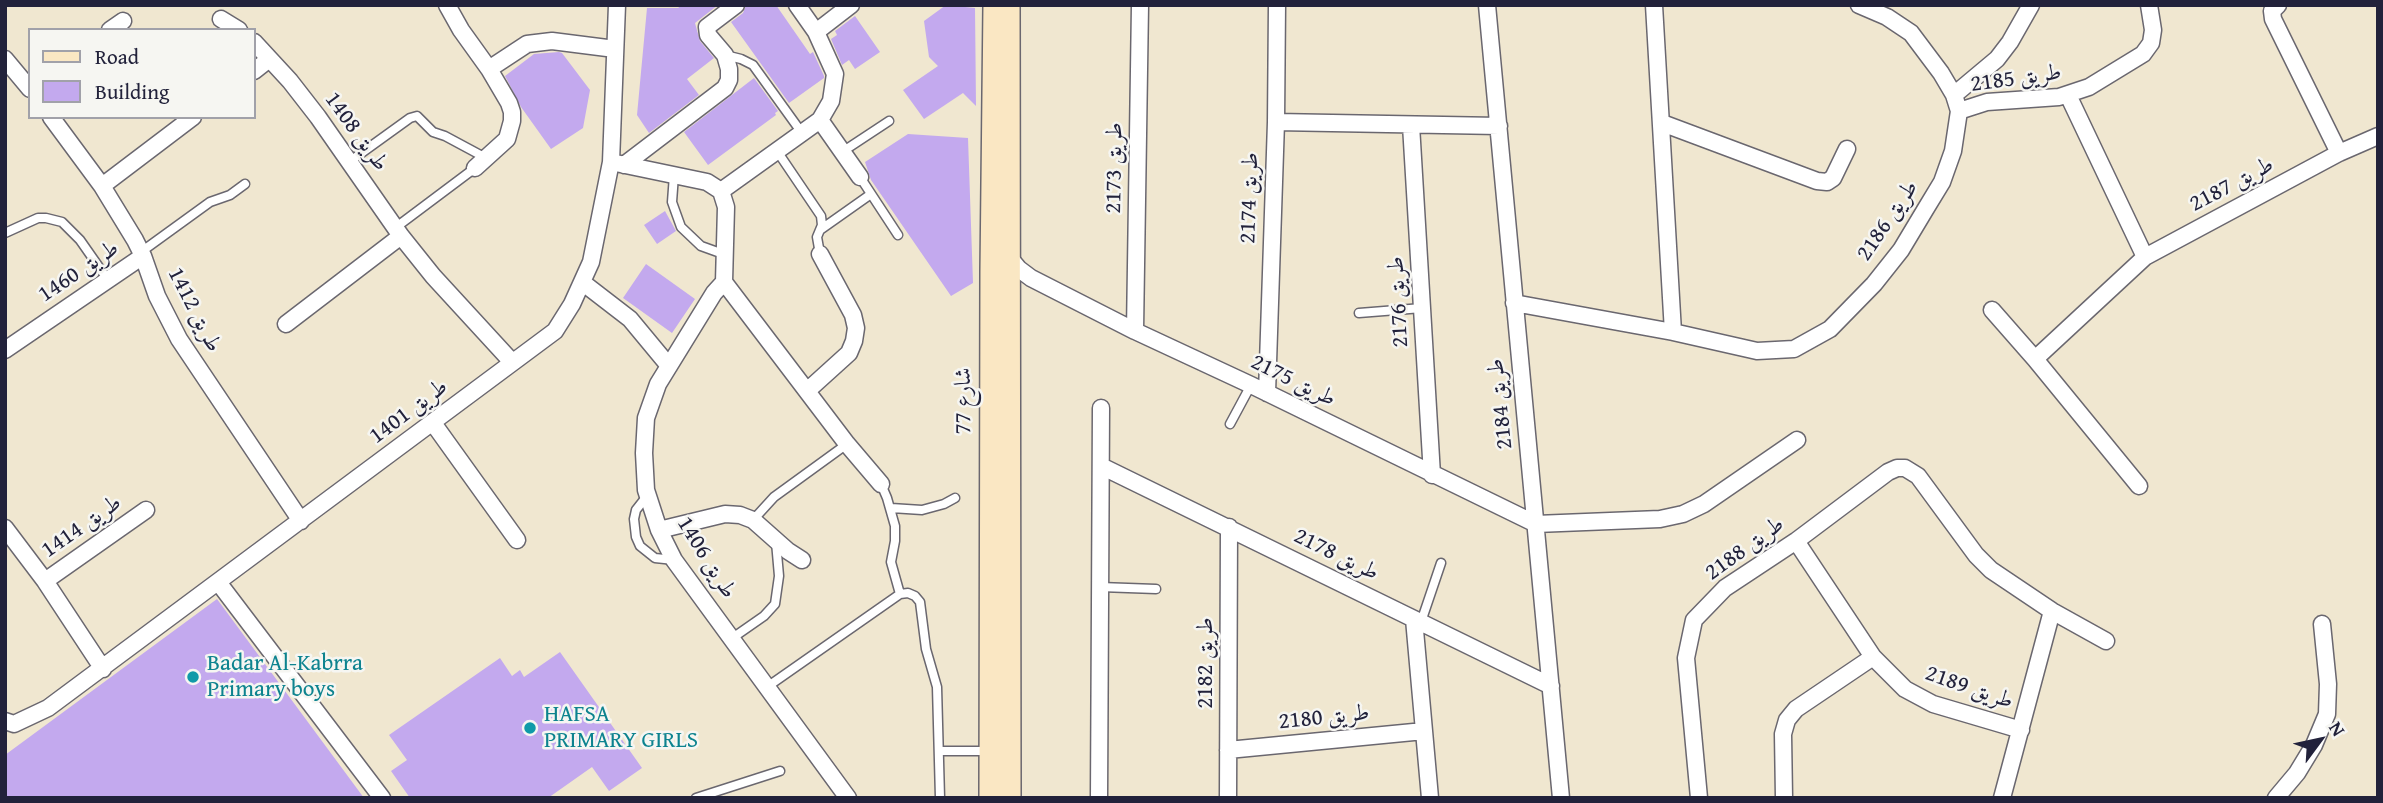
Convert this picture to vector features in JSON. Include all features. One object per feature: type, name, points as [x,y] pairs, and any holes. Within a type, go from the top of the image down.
[{"type":"street","points":[[447,5],[509,103],[512,121],[507,139],[481,163]]},
{"type":"street","name":"طريق 1401","points":[[10,722],[48,708],[103,669],[555,331],[572,304],[591,262],[618,164],[614,49],[617,5]]},
{"type":"street","points":[[618,164],[725,88],[729,80],[725,55],[708,35],[707,27],[736,5]]},
{"type":"street","points":[[720,191],[820,120],[831,101],[835,74],[816,32],[797,5]]},
{"type":"street","points":[[816,32],[850,5]]},
{"type":"street","name":"شارع 77","points":[[994,5],[990,751],[995,797]]},
{"type":"street","name":"شارع 77","points":[[995,797],[1009,292],[1009,5]]},
{"type":"street","name":"طريق 2173","points":[[1135,331],[1140,5]]},
{"type":"street","name":"طريق 2174","points":[[1267,393],[1277,5]]},
{"type":"street","name":"طريق 2184","points":[[1487,5],[1561,798]]},
{"type":"street","points":[[1654,5],[1673,332]]},
{"type":"street","points":[[1859,5],[1887,17],[1911,33],[1934,62],[1957,103],[2010,42],[2031,5]]},
{"type":"street","name":"طريق 2185","points":[[1957,103],[2068,95],[2089,87],[2143,54],[2151,43],[2153,30],[2149,5]]},
{"type":"street","points":[[2278,5],[2272,11],[2273,19],[2339,153]]},
{"type":"street","points":[[221,19],[236,28]]},
{"type":"street","points":[[489,69],[527,44],[552,41],[614,49]]},
{"type":"street","name":"طريق 1408","points":[[256,45],[290,81],[398,232],[433,276],[512,362]]},
{"type":"street","points":[[5,59],[28,84]]},
{"type":"street","points":[[256,69],[268,60]]},
{"type":"street","points":[[2068,95],[2145,257]]},
{"type":"street","name":"طريق 2186","points":[[1514,303],[1673,332],[1757,351],[1794,349],[1830,329],[1887,267],[1925,211],[1941,182],[1953,151],[1957,103]]},
{"type":"street","name":"طريق 1412","points":[[52,119],[102,186],[142,254],[157,296],[179,339],[301,521]]},
{"type":"street","points":[[102,186],[190,119]]},
{"type":"street","points":[[820,120],[860,177]]},
{"type":"street","points":[[1276,122],[1499,126]]},
{"type":"street","points":[[1662,123],[1817,181],[1833,178],[1847,149]]},
{"type":"street","name":"طريق 2176","points":[[1411,125],[1432,475]]},
{"type":"street","name":"طريق 2187","points":[[2035,359],[2145,257],[2339,153],[2378,136]]},
{"type":"street","points":[[618,164],[707,182],[720,191],[726,207],[724,282],[847,444],[881,484]]},
{"type":"street","points":[[286,324],[398,232]]},
{"type":"street","name":"طريق 1460","points":[[5,350],[142,254]]},
{"type":"street","points":[[807,391],[849,353],[856,328],[853,315],[820,254]]},
{"type":"street","name":"طريق 2175","points":[[1009,257],[1031,278],[1135,331],[1536,523]]},
{"type":"street","points":[[1009,292],[1019,283],[1031,278]]},
{"type":"street","points":[[582,282],[630,319],[657,349],[668,366]]},
{"type":"street","name":"طريق 1406","points":[[724,282],[714,293],[658,384],[646,418],[644,453],[648,496],[659,530],[674,560],[848,798]]},
{"type":"street","points":[[1992,310],[2139,486]]},
{"type":"street","points":[[1099,798],[1101,408]]},
{"type":"street","points":[[433,423],[517,540]]},
{"type":"street","points":[[1536,523],[1660,519],[1683,514],[1704,504],[1797,440]]},
{"type":"street","name":"طريق 2178","points":[[1101,466],[1551,686]]},
{"type":"street","name":"طريق 2188","points":[[1699,798],[1686,658],[1694,620],[1725,588],[1796,541],[1888,472],[1905,468],[1918,476],[1976,555],[1991,570],[2052,611]]},
{"type":"street","name":"طريق 1414","points":[[45,581],[146,509]]},
{"type":"street","points":[[659,530],[725,514],[740,515],[753,520],[802,561]]},
{"type":"street","name":"طريق 2182","points":[[1228,798],[1229,527]]},
{"type":"street","name":"طريق 1414","points":[[5,528],[45,581],[103,669]]},
{"type":"street","name":"طريق 2189","points":[[1796,541],[1873,657],[1905,689],[1933,704],[2021,730]]},
{"type":"street","points":[[218,582],[382,798]]},
{"type":"street","points":[[2052,611],[2106,641]]},
{"type":"street","name":"طريق 2189","points":[[2002,798],[2052,611]]},
{"type":"street","points":[[1418,621],[1430,798]]},
{"type":"street","points":[[2276,798],[2297,773],[2314,745],[2327,714],[2328,684],[2322,624]]},
{"type":"street","points":[[1784,798],[1783,734],[1787,720],[1796,709],[1873,657]]},
{"type":"street","name":"طريق 2180","points":[[1228,750],[1424,731]]},
{"type":"lane","points":[[725,55],[747,61],[757,69],[802,133]]},
{"type":"lane","points":[[349,162],[416,116],[433,132],[445,136],[481,163],[398,232]]},
{"type":"lane","points":[[842,152],[888,121]]},
{"type":"lane","points":[[777,151],[821,216],[817,243],[820,254]]},
{"type":"lane","points":[[674,175],[672,202],[681,227],[701,246],[726,255]]},
{"type":"lane","points":[[860,177],[898,235]]},
{"type":"lane","points":[[142,254],[205,205],[230,195],[245,184]]},
{"type":"lane","points":[[820,230],[871,194]]},
{"type":"lane","points":[[5,233],[38,218],[62,222],[80,240],[108,280]]},
{"type":"lane","points":[[1359,313],[1422,308]]},
{"type":"lane","points":[[1230,425],[1251,385]]},
{"type":"lane","points":[[753,520],[774,496],[847,444]]},
{"type":"lane","points":[[881,484],[891,508],[896,533],[891,568],[900,594]]},
{"type":"lane","points":[[648,496],[636,510],[636,537],[640,546],[655,558],[674,560]]},
{"type":"lane","points":[[891,508],[922,510],[955,498]]},
{"type":"lane","points":[[731,639],[764,616],[775,604],[779,576],[776,541]]},
{"type":"lane","points":[[1418,621],[1441,563]]},
{"type":"lane","points":[[1100,587],[1156,589]]},
{"type":"lane","points":[[767,687],[900,594],[915,596],[920,603],[926,649],[937,687],[940,798]]},
{"type":"lane","points":[[939,751],[990,751]]},
{"type":"lane","points":[[696,798],[780,771]]},
{"type":"building","points":[[677,5],[718,5],[695,23],[700,41],[714,58],[687,79],[699,95],[649,133],[637,115],[647,8],[679,8]]},
{"type":"building","points":[[746,5],[776,5],[810,54],[813,52],[824,76],[789,103],[731,22],[743,13]]},
{"type":"building","points":[[946,5],[975,8],[976,106],[963,93],[924,119],[903,90],[938,66],[929,57],[924,21]]},
{"type":"building","points":[[855,16],[880,52],[855,69],[849,60],[842,65],[831,39],[837,35],[835,31]]},
{"type":"building","points":[[559,52],[590,90],[583,128],[551,149],[521,107],[505,76],[534,54]]},
{"type":"building","points":[[754,78],[778,111],[776,115],[708,165],[684,132]]},
{"type":"building","points":[[908,134],[968,138],[973,283],[951,296],[871,180],[865,162]]},
{"type":"building","points":[[665,211],[676,231],[657,244],[644,225]]},
{"type":"building","points":[[646,264],[695,299],[672,333],[623,298]]},
{"type":"building","name":"Badar Al-Kabrra Primary boys","points":[[217,599],[364,798],[5,798],[5,755]]},
{"type":"building","name":"HAFSA PRIMARY GIRLS","points":[[560,652],[642,768],[609,791],[592,767],[548,798],[410,798],[391,771],[407,760],[389,735],[500,658],[512,676],[520,670],[524,677]]},
{"type":"place","name":"Badar Al-Kabrra Primary boys","points":[[193,677]]},
{"type":"place","name":"HAFSA PRIMARY GIRLS","points":[[530,728]]}]
